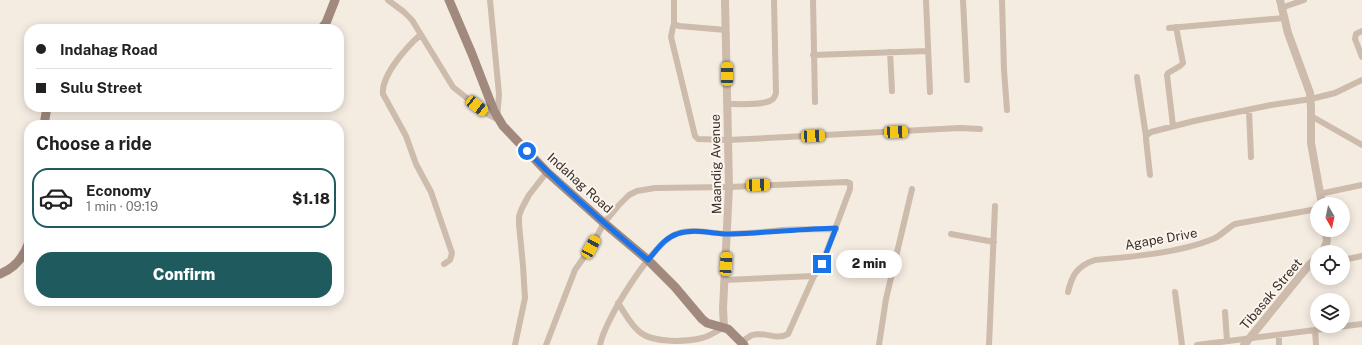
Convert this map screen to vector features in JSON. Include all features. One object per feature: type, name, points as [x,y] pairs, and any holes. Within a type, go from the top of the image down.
[{"type":"main road","points":[[325,24],[335,0]]},
{"type":"main road","name":"Indahag Road","points":[[450,0],[502,126],[547,172],[648,260],[675,287],[702,319],[707,323],[724,327],[742,344]]},
{"type":"main road","points":[[0,274],[18,263],[24,254]]},
{"type":"street","points":[[388,0],[408,16],[453,87],[487,114],[498,119],[499,94],[490,0]]},
{"type":"street","points":[[674,0],[674,24],[671,37],[695,136],[700,140],[728,140],[960,128],[980,129]]},
{"type":"street","name":"Maandig Avenue","points":[[724,327],[723,309],[728,234],[729,186],[725,0]]},
{"type":"street","points":[[727,104],[764,102],[775,97],[774,0]]},
{"type":"street","points":[[813,0],[815,102]]},
{"type":"street","points":[[926,0],[930,92]]},
{"type":"street","points":[[963,0],[967,80]]},
{"type":"street","points":[[1002,0],[1007,110]]},
{"type":"street","points":[[1304,0],[1281,4],[1291,43],[1307,83],[1311,99],[1310,143],[1320,197]]},
{"type":"street","points":[[1169,28],[1284,18]]},
{"type":"street","points":[[674,24],[679,26],[726,30]]},
{"type":"street","points":[[1173,126],[1167,75],[1183,63],[1176,27]]},
{"type":"street","points":[[1362,31],[1355,36],[1356,43],[1362,57]]},
{"type":"street","points":[[420,35],[402,53],[388,75],[382,89],[383,94],[406,136],[416,164],[433,198],[452,253],[450,260],[444,264]]},
{"type":"street","points":[[813,55],[928,51]]},
{"type":"street","points":[[890,52],[892,91]]},
{"type":"street","points":[[1137,77],[1150,175]]},
{"type":"street","points":[[1146,136],[1151,132],[1173,126],[1335,93],[1362,80]]},
{"type":"street","points":[[1249,110],[1251,157]]},
{"type":"street","points":[[1311,116],[1362,145]]},
{"type":"street","points":[[516,345],[525,298],[524,266],[518,224],[519,216],[529,195],[547,172]]},
{"type":"street","points":[[546,345],[575,270],[591,247],[604,223],[624,199],[636,191],[655,188],[850,183],[850,189],[822,264],[814,276],[788,334],[782,337],[763,334],[753,335],[742,344]]},
{"type":"street","points":[[1319,194],[1362,185]]},
{"type":"street","points":[[879,345],[886,299],[912,189]]},
{"type":"street","points":[[988,345],[995,206]]},
{"type":"street","name":"Agape Drive","points":[[1068,292],[1071,279],[1076,271],[1088,262],[1183,248],[1214,239],[1229,227],[1236,224],[1310,210]]},
{"type":"street","points":[[600,345],[618,303],[648,260],[669,238],[682,232],[693,231],[728,234],[836,228]]},
{"type":"street","points":[[951,234],[994,242]]},
{"type":"street","points":[[1350,259],[1362,256]]},
{"type":"street","name":"Tibasak Street","points":[[1246,342],[1310,267]]},
{"type":"street","points":[[725,280],[814,276]]},
{"type":"street","points":[[1175,292],[1182,345]]},
{"type":"street","points":[[618,303],[641,333],[655,338],[678,340],[702,338],[724,327]]},
{"type":"street","points":[[1225,312],[1227,341]]},
{"type":"street","points":[[1350,326],[1362,324]]},
{"type":"street","points":[[1197,345],[1227,341],[1246,342],[1310,331]]},
{"type":"street","points":[[1315,333],[1316,345]]},
{"type":"street","points":[[1279,335],[1279,345]]},
{"type":"route","points":[[527,151],[547,172],[581,203],[648,260],[664,242],[675,234],[682,232],[693,231],[728,234],[836,228],[822,264]]}]
